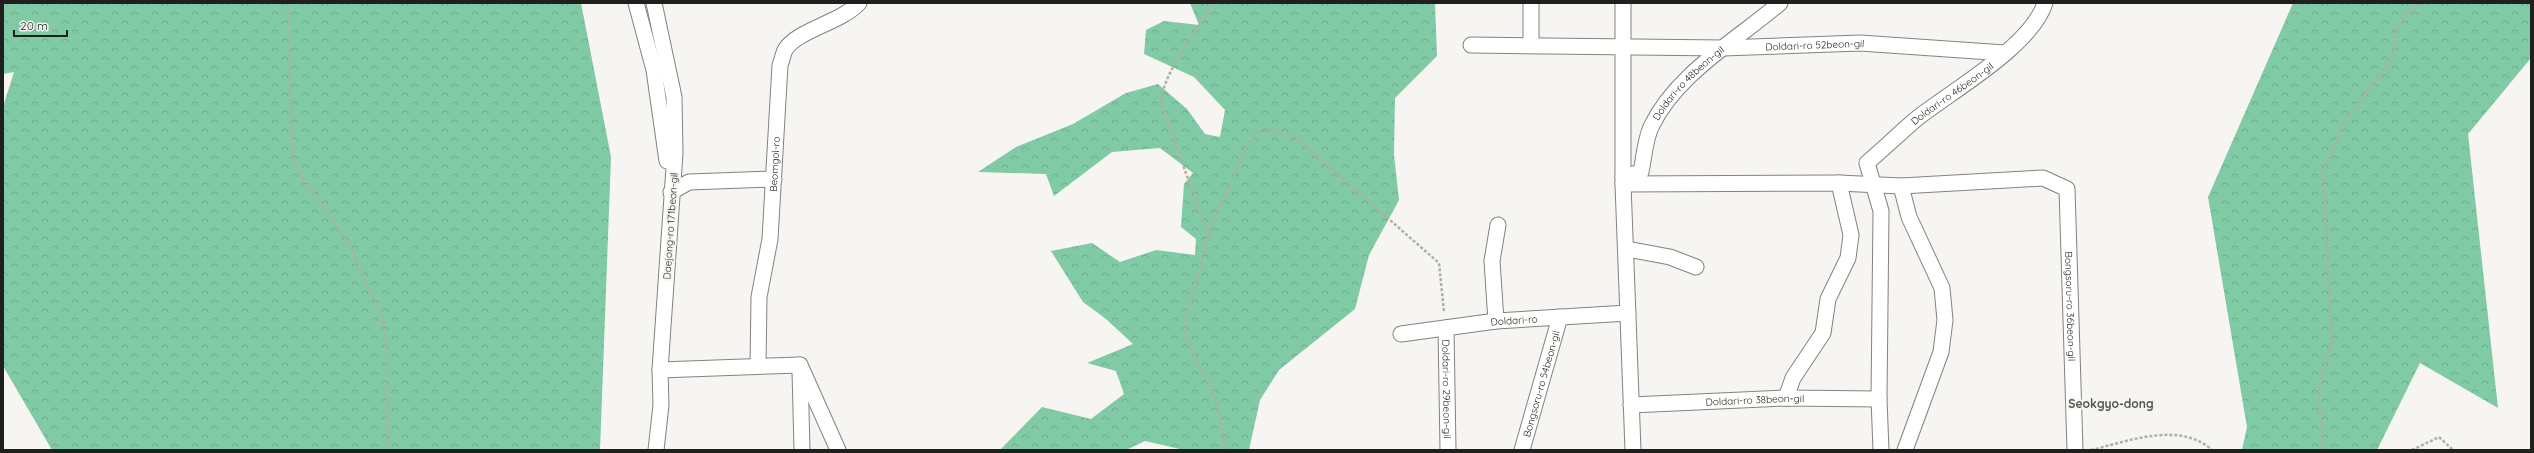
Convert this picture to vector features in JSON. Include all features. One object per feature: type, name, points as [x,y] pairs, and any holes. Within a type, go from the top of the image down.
[{"type":"street","points":[[636,3],[654,70],[671,192],[689,182],[774,179]]},
{"type":"street","name":"Daejong-ro 171beon-gil","points":[[654,3],[674,97],[675,153],[671,192],[660,370],[661,405],[656,450]]},
{"type":"street","name":"Beomgol-ro","points":[[758,366],[759,297],[770,239],[780,65],[785,50],[796,40],[851,12],[859,3]]},
{"type":"street","points":[[1531,3],[1531,44]]},
{"type":"street","points":[[1623,3],[1623,181],[1627,249],[1632,450]]},
{"type":"street","name":"Doldari-ro 48beon-gil","points":[[1623,181],[1641,172],[1651,128],[1664,106],[1693,72],[1780,3]]},
{"type":"street","name":"Doldari-ro 46beon-gil","points":[[1873,184],[1867,163],[1915,120],[2005,53],[2027,33],[2045,3]]},
{"type":"street","name":"Doldari-ro 52beon-gil","points":[[1624,45],[1723,48],[1860,43],[2005,53]]},
{"type":"street","points":[[1471,45],[1624,45]]},
{"type":"street","name":"Bongsoru-ro 36beon-gil","points":[[1901,186],[2043,178],[2067,189],[2074,450]]},
{"type":"street","points":[[1623,181],[1840,182],[1901,186],[1908,217],[1942,288],[1945,320],[1941,352],[1904,450]]},
{"type":"street","points":[[1786,398],[1793,378],[1823,332],[1828,299],[1848,258],[1852,235],[1840,182]]},
{"type":"street","points":[[1873,184],[1881,211],[1879,399],[1882,450]]},
{"type":"street","points":[[1496,321],[1492,261],[1498,225]]},
{"type":"street","points":[[1627,249],[1670,257],[1696,267]]},
{"type":"street","name":"Doldari-ro","points":[[1401,334],[1496,321],[1628,313]]},
{"type":"street","name":"Bongsoru-ro 54beon-gil","points":[[1522,450],[1560,317]]},
{"type":"street","name":"Doldari-ro 29beon-gil","points":[[1446,328],[1448,450]]},
{"type":"street","points":[[660,370],[800,365]]},
{"type":"street","points":[[800,365],[802,450]]},
{"type":"street","points":[[800,365],[838,450]]},
{"type":"street","name":"Doldari-ro 38beon-gil","points":[[1631,405],[1786,398],[1879,399]]},
{"type":"path","points":[[288,3],[292,154],[300,174],[350,246],[383,319],[386,341],[388,450]]},
{"type":"path","points":[[1209,235],[1161,103],[1162,92],[1169,75],[1212,3]]},
{"type":"path","points":[[2321,450],[2324,435],[2319,406],[2319,387],[2322,369],[2332,344],[2323,169],[2332,153],[2342,125],[2392,60],[2396,32],[2406,15],[2419,3]]},
{"type":"path","points":[[1225,450],[1216,400],[1185,331],[1188,309],[1209,235],[1252,137],[1256,133],[1265,130],[1285,132],[1307,147],[1439,264],[1446,328]]},
{"type":"path","points":[[2089,450],[2172,433],[2204,443],[2212,450]]},
{"type":"path","points":[[2412,450],[2439,437],[2453,450]]},
{"type":"green space","points":[[3,3],[581,3],[611,157],[600,450],[52,450],[3,366],[3,107],[14,72],[3,74]]},
{"type":"green space","points":[[1190,3],[1435,3],[1437,56],[1395,98],[1394,155],[1399,200],[1369,255],[1355,309],[1279,370],[1260,400],[1249,450],[1184,450],[1145,441],[1126,450],[1000,450],[1042,407],[1091,419],[1124,394],[1116,371],[1087,363],[1133,344],[1106,319],[1083,302],[1051,251],[1092,243],[1120,262],[1156,250],[1195,255],[1196,239],[1181,227],[1184,184],[1193,173],[1160,148],[1112,152],[1054,196],[1046,174],[978,172],[1016,147],[1073,124],[1126,93],[1158,84],[1187,109],[1205,134],[1220,137],[1225,110],[1194,77],[1144,54],[1146,30],[1164,21],[1199,25]]},
{"type":"green space","points":[[2293,3],[2531,3],[2531,58],[2468,134],[2498,408],[2420,363],[2377,450],[2242,450],[2247,427],[2208,197]]},
{"type":"district","name":"Seokgyo-dong","points":[[2111,404]]}]
